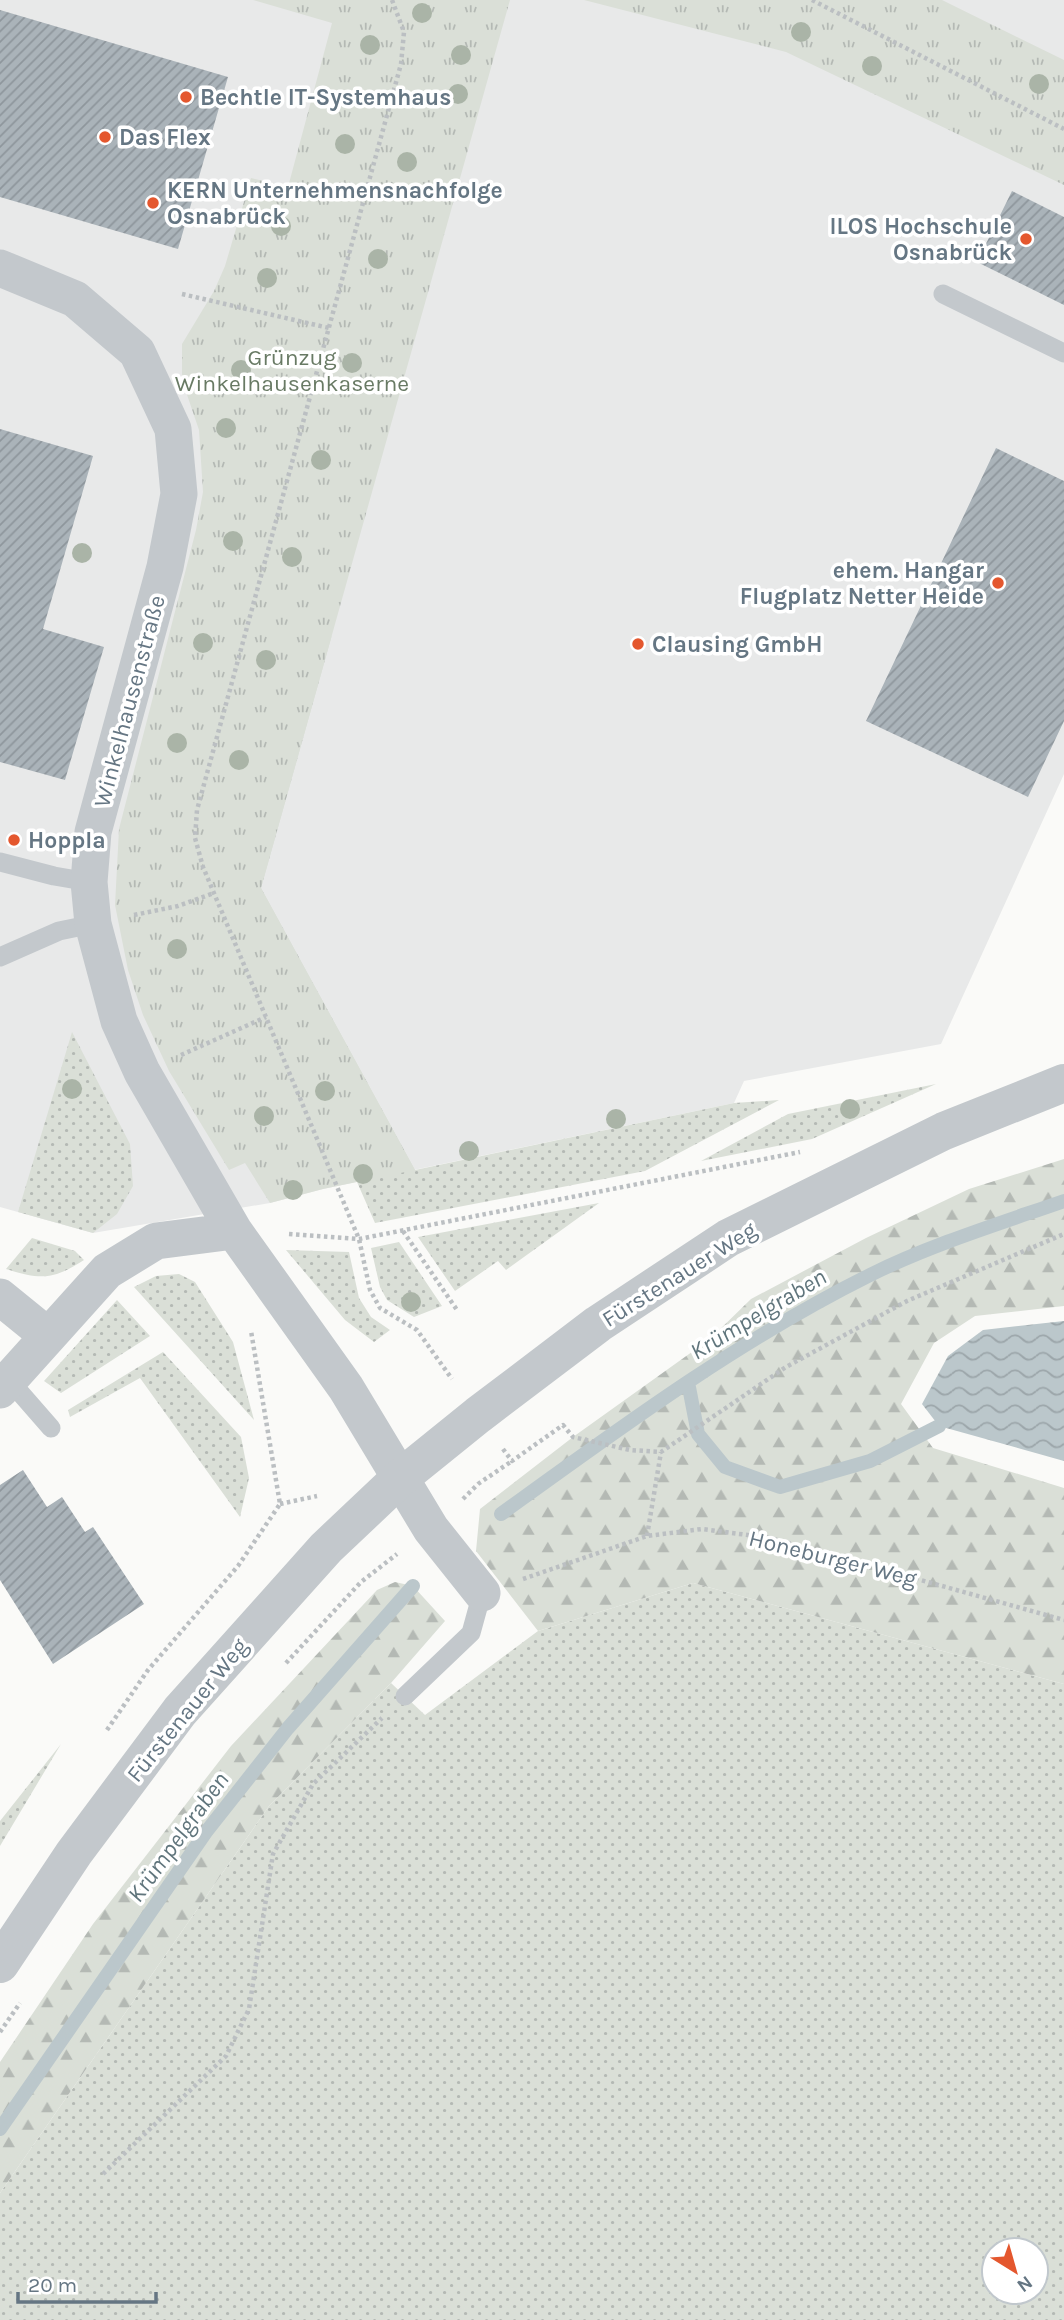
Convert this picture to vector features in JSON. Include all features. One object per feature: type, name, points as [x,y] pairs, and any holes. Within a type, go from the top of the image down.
[{"type":"street","name":"Winkelhausenstraße","points":[[0,268],[75,299],[137,352],[173,429],[178,495],[165,567],[93,832],[89,882],[93,924],[119,1021],[142,1073],[233,1231]]},
{"type":"street","name":"Fürstenauer Weg","points":[[0,1964],[75,1853],[180,1711],[326,1548],[400,1478],[598,1324],[728,1238],[944,1131],[1064,1083]]},
{"type":"street","points":[[5,1385],[107,1271],[156,1241],[233,1231],[346,1388],[431,1529],[482,1593]]},
{"type":"street","points":[[0,1297],[48,1336]]},
{"type":"lane","points":[[943,294],[1064,353]]},
{"type":"lane","points":[[0,862],[89,882]]},
{"type":"lane","points":[[0,957],[59,931],[93,924]]},
{"type":"lane","points":[[5,1385],[51,1427]]},
{"type":"lane","points":[[405,1696],[471,1633],[482,1593]]},
{"type":"path","points":[[392,0],[404,32],[401,64],[197,810],[195,838],[203,867],[359,1238],[370,1290],[380,1308],[417,1330],[478,1415]]},
{"type":"path","points":[[812,0],[1064,129]]},
{"type":"path","points":[[181,294],[329,328]]},
{"type":"path","points":[[93,924],[177,906],[214,893]]},
{"type":"path","points":[[142,1073],[266,1017]]},
{"type":"path","points":[[233,1231],[267,1217],[287,1234],[359,1238],[801,1152]]},
{"type":"path","points":[[403,1231],[457,1310]]},
{"type":"path","points":[[573,1437],[630,1450],[661,1452],[786,1367],[907,1301],[1064,1234]]},
{"type":"path","points":[[250,1323],[280,1504]]},
{"type":"path","points":[[647,1536],[661,1452]]},
{"type":"path","name":"Honeburger Weg","points":[[482,1593],[647,1536],[702,1529],[770,1538],[1064,1620]]},
{"type":"path","points":[[280,1670],[361,1582]]},
{"type":"path","points":[[103,2174],[226,2056],[249,2009],[273,1854],[313,1784],[405,1696]]},
{"type":"path","points":[[0,2032],[22,2001]]},
{"type":"shaded area","points":[[0,0],[1064,0],[1064,774],[941,1044],[744,1081],[734,1103],[323,1189],[270,1203],[93,1233],[0,1207]]},
{"type":"green space","name":"Grünzug Winkelhausenkaserne","points":[[253,0],[510,0],[261,888],[415,1170],[270,1203],[245,1163],[229,1170],[169,1071],[143,1015],[128,970],[115,905],[119,829],[196,530],[203,492],[199,430],[182,380],[182,344],[214,291],[225,266],[251,178],[288,187],[332,23]]},
{"type":"green space","points":[[584,0],[942,0],[1064,60],[1064,185],[786,52]]},
{"type":"green space","points":[[332,635],[261,888],[415,1170],[734,1103],[779,1100],[645,1171],[375,1223],[210,847]]},
{"type":"green space","points":[[72,1032],[130,1144],[133,1186],[117,1214],[93,1233],[18,1212]]},
{"type":"green space","points":[[936,1084],[812,1139],[701,1161],[788,1114]]},
{"type":"green space","points":[[1064,1159],[1064,1306],[975,1316],[934,1343],[901,1404],[933,1448],[1064,1488],[1064,1684],[693,1583],[538,1631],[476,1551],[480,1509],[573,1437],[710,1339],[751,1299],[866,1238],[969,1189]]},
{"type":"green space","points":[[599,1203],[506,1270],[498,1261],[455,1291],[418,1237]]},
{"type":"green space","points":[[32,1238],[75,1251],[84,1260],[55,1275],[29,1275],[6,1269]]},
{"type":"green space","points":[[399,1242],[442,1306],[414,1317],[387,1300],[380,1287],[371,1248]]},
{"type":"green space","points":[[286,1250],[349,1252],[359,1298],[371,1317],[390,1330],[374,1342],[345,1320]]},
{"type":"green space","points":[[179,1274],[195,1282],[233,1342],[254,1420],[134,1287],[156,1276]]},
{"type":"green space","points":[[117,1300],[150,1336],[61,1393],[44,1381]]},
{"type":"green space","points":[[163,1352],[241,1437],[249,1478],[240,1517],[140,1378],[70,1417],[68,1410]]},
{"type":"green space","points":[[395,1582],[413,1586],[445,1621],[391,1683],[269,1806],[0,2193],[0,2062],[93,1924],[231,1746],[377,1590]]},
{"type":"green space","points":[[693,1583],[1064,1684],[1064,2320],[0,2320],[0,2193],[269,1806],[391,1683],[425,1715],[538,1631]]},
{"type":"green space","points":[[61,1744],[0,1846],[0,1821]]},
{"type":"water","points":[[1064,1321],[1064,1461],[939,1426],[922,1404],[948,1356],[983,1330]]},
{"type":"building","name":"Das Flex","points":[[0,10],[228,77],[178,249],[0,197]]},
{"type":"building","name":"ILOS Hochschule Osnabrück","points":[[1012,191],[1064,217],[1064,305],[977,262]]},
{"type":"building","points":[[0,429],[93,456],[43,629],[104,647],[65,780],[0,762]]},
{"type":"building","name":"ehem. Hangar Flugplatz Netter Heide","points":[[996,448],[1064,481],[1064,721],[1028,797],[866,721]]},
{"type":"building","points":[[23,1470],[47,1507],[62,1497],[85,1532],[93,1527],[144,1604],[53,1664],[0,1580],[0,1485]]},
{"type":"waterway","name":"Krümpelgraben","points":[[501,1514],[681,1387],[821,1300],[917,1254],[1064,1201]]},
{"type":"waterway","points":[[688,1382],[698,1434],[725,1467],[780,1487],[870,1461],[939,1426]]},
{"type":"waterway","name":"Krümpelgraben","points":[[0,2129],[206,1832],[288,1728],[413,1586]]},
{"type":"place","name":"Bechtle IT-Systemhaus","points":[[186,97]]},
{"type":"place","name":"Das Flex","points":[[105,137]]},
{"type":"place","name":"KERN Unternehmensnachfolge Osnabrück","points":[[153,203]]},
{"type":"place","name":"ILOS Hochschule Osnabrück","points":[[1026,239]]},
{"type":"place","name":"ehem. Hangar Flugplatz Netter Heide","points":[[998,583]]},
{"type":"place","name":"Clausing GmbH","points":[[638,644]]},
{"type":"place","name":"Hoppla","points":[[14,840]]}]
